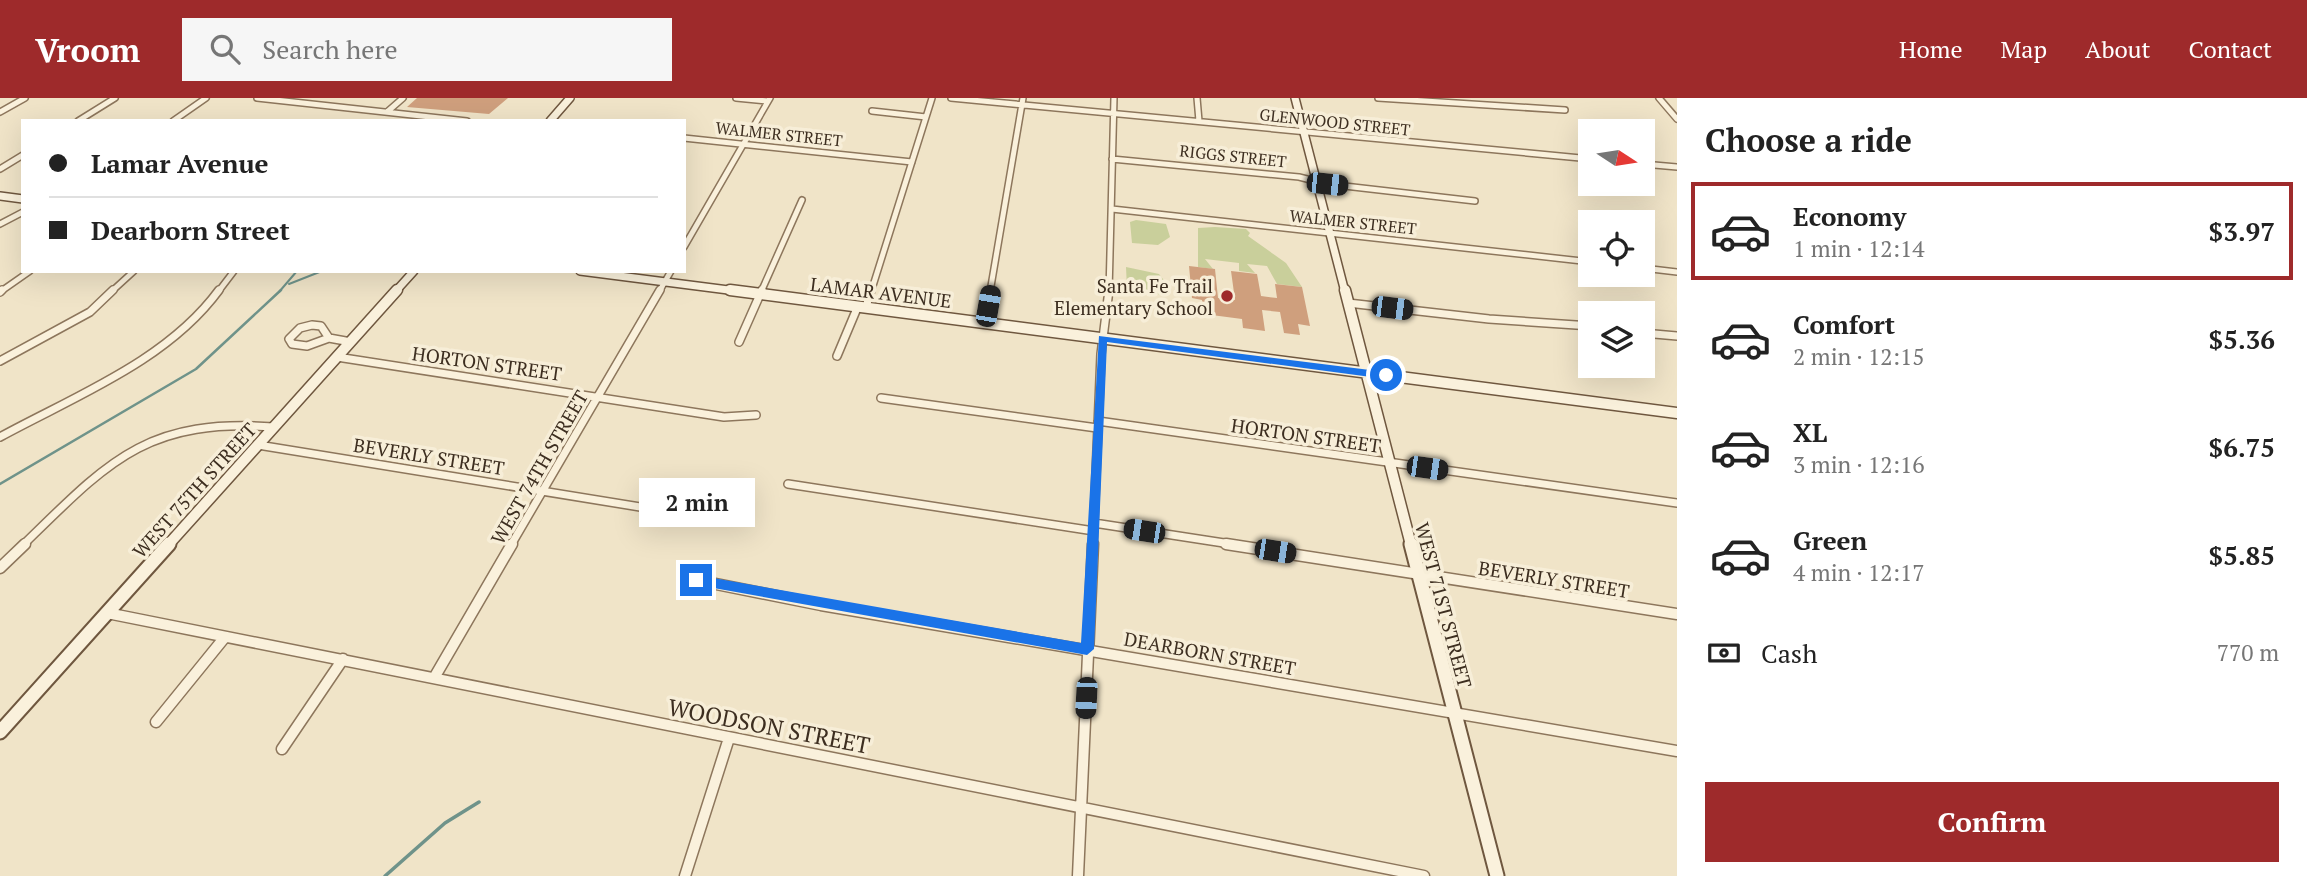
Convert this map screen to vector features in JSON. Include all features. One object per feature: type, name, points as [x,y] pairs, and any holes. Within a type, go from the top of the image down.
[{"type":"street","points":[[0,112],[25,98]]},
{"type":"street","points":[[81,119],[115,98]]},
{"type":"street","points":[[176,119],[206,98]]},
{"type":"street","points":[[257,98],[449,119]]},
{"type":"street","points":[[304,103],[310,98]]},
{"type":"street","points":[[387,112],[403,98]]},
{"type":"street","points":[[552,119],[570,98]]},
{"type":"street","points":[[686,243],[769,100],[736,98]]},
{"type":"street","points":[[837,356],[862,307],[932,98]]},
{"type":"street","name":"GLENWOOD STREET","points":[[951,98],[1023,101],[1113,114],[1578,158]]},
{"type":"street","points":[[1078,876],[1102,339],[1108,312],[1114,98]]},
{"type":"street","points":[[1197,98],[1199,121]]},
{"type":"street","name":"WEST 71ST STREET","points":[[1294,98],[1497,876]]},
{"type":"street","points":[[1378,98],[1565,110]]},
{"type":"street","points":[[1659,98],[1677,119]]},
{"type":"street","points":[[985,323],[1023,101]]},
{"type":"street","points":[[872,111],[926,117]]},
{"type":"street","name":"WALMER STREET","points":[[686,138],[912,162]]},
{"type":"street","points":[[0,169],[21,156]]},
{"type":"street","name":"RIGGS STREET","points":[[1112,159],[1475,201]]},
{"type":"street","points":[[1656,165],[1677,167]]},
{"type":"street","points":[[0,196],[21,199]]},
{"type":"street","points":[[739,342],[802,200]]},
{"type":"street","name":"WALMER STREET","points":[[1112,209],[1578,261]]},
{"type":"street","points":[[0,224],[21,213]]},
{"type":"street","points":[[1655,269],[1677,272]]},
{"type":"street","points":[[0,292],[27,273]]},
{"type":"street","points":[[0,361],[89,312],[132,273]]},
{"type":"street","points":[[0,437],[158,346],[206,307],[232,273]]},
{"type":"street","name":"WEST 75TH STREET","points":[[0,732],[412,273]]},
{"type":"street","name":"LAMAR AVENUE","points":[[595,273],[1677,413]]},
{"type":"street","name":"WEST 74TH STREET","points":[[434,678],[670,273]]},
{"type":"street","points":[[1348,303],[1489,319],[1578,325]]},
{"type":"street","points":[[329,338],[321,326],[312,325],[300,328],[289,340],[299,346],[329,338],[351,342]]},
{"type":"street","points":[[1655,334],[1677,337]]},
{"type":"street","name":"HORTON STREET","points":[[337,357],[724,417],[756,415]]},
{"type":"street","name":"HORTON STREET","points":[[881,398],[1390,463],[1677,503]]},
{"type":"street","points":[[0,568],[98,474],[143,443],[174,430],[205,423],[229,422],[274,427]]},
{"type":"street","name":"BEVERLY STREET","points":[[258,445],[677,513]]},
{"type":"street","name":"BEVERLY STREET","points":[[788,484],[1419,574],[1677,614]]},
{"type":"street","name":"DEARBORN STREET","points":[[696,580],[1677,751]]},
{"type":"street","name":"WOODSON STREET","points":[[107,613],[1424,876]]},
{"type":"street","points":[[156,722],[225,637]]},
{"type":"street","points":[[282,749],[343,660]]},
{"type":"street","points":[[685,876],[729,737]]},
{"type":"green space","points":[[1136,220],[1166,224],[1170,237],[1158,245],[1132,243],[1130,222]]},
{"type":"green space","points":[[1198,228],[1246,229],[1250,233],[1248,236],[1286,263],[1302,287],[1277,284],[1267,266],[1247,264],[1255,273],[1239,271],[1239,263],[1205,259],[1213,269],[1198,267]]},
{"type":"green space","points":[[1126,267],[1159,274],[1166,283],[1165,295],[1127,289]]},
{"type":"building","points":[[417,98],[508,98],[489,114],[407,107]]},
{"type":"building","name":"Santa Fe Trail Elementary School","points":[[1189,266],[1215,269],[1218,298],[1235,300],[1231,271],[1257,274],[1261,296],[1277,298],[1275,284],[1302,287],[1310,326],[1298,324],[1300,335],[1284,333],[1280,312],[1262,310],[1265,331],[1243,328],[1242,319],[1204,314],[1202,300],[1192,298]]},
{"type":"waterway","points":[[280,291],[295,273]]},
{"type":"waterway","points":[[289,284],[317,273]]},
{"type":"waterway","points":[[0,484],[196,369],[280,291]]},
{"type":"waterway","points":[[385,876],[445,823],[479,802]]},
{"type":"place","name":"Santa Fe Trail Elementary School","points":[[1227,296]]},
{"type":"route","points":[[696,580],[785,595],[802,601],[1087,649],[1102,339],[1386,375]]}]
